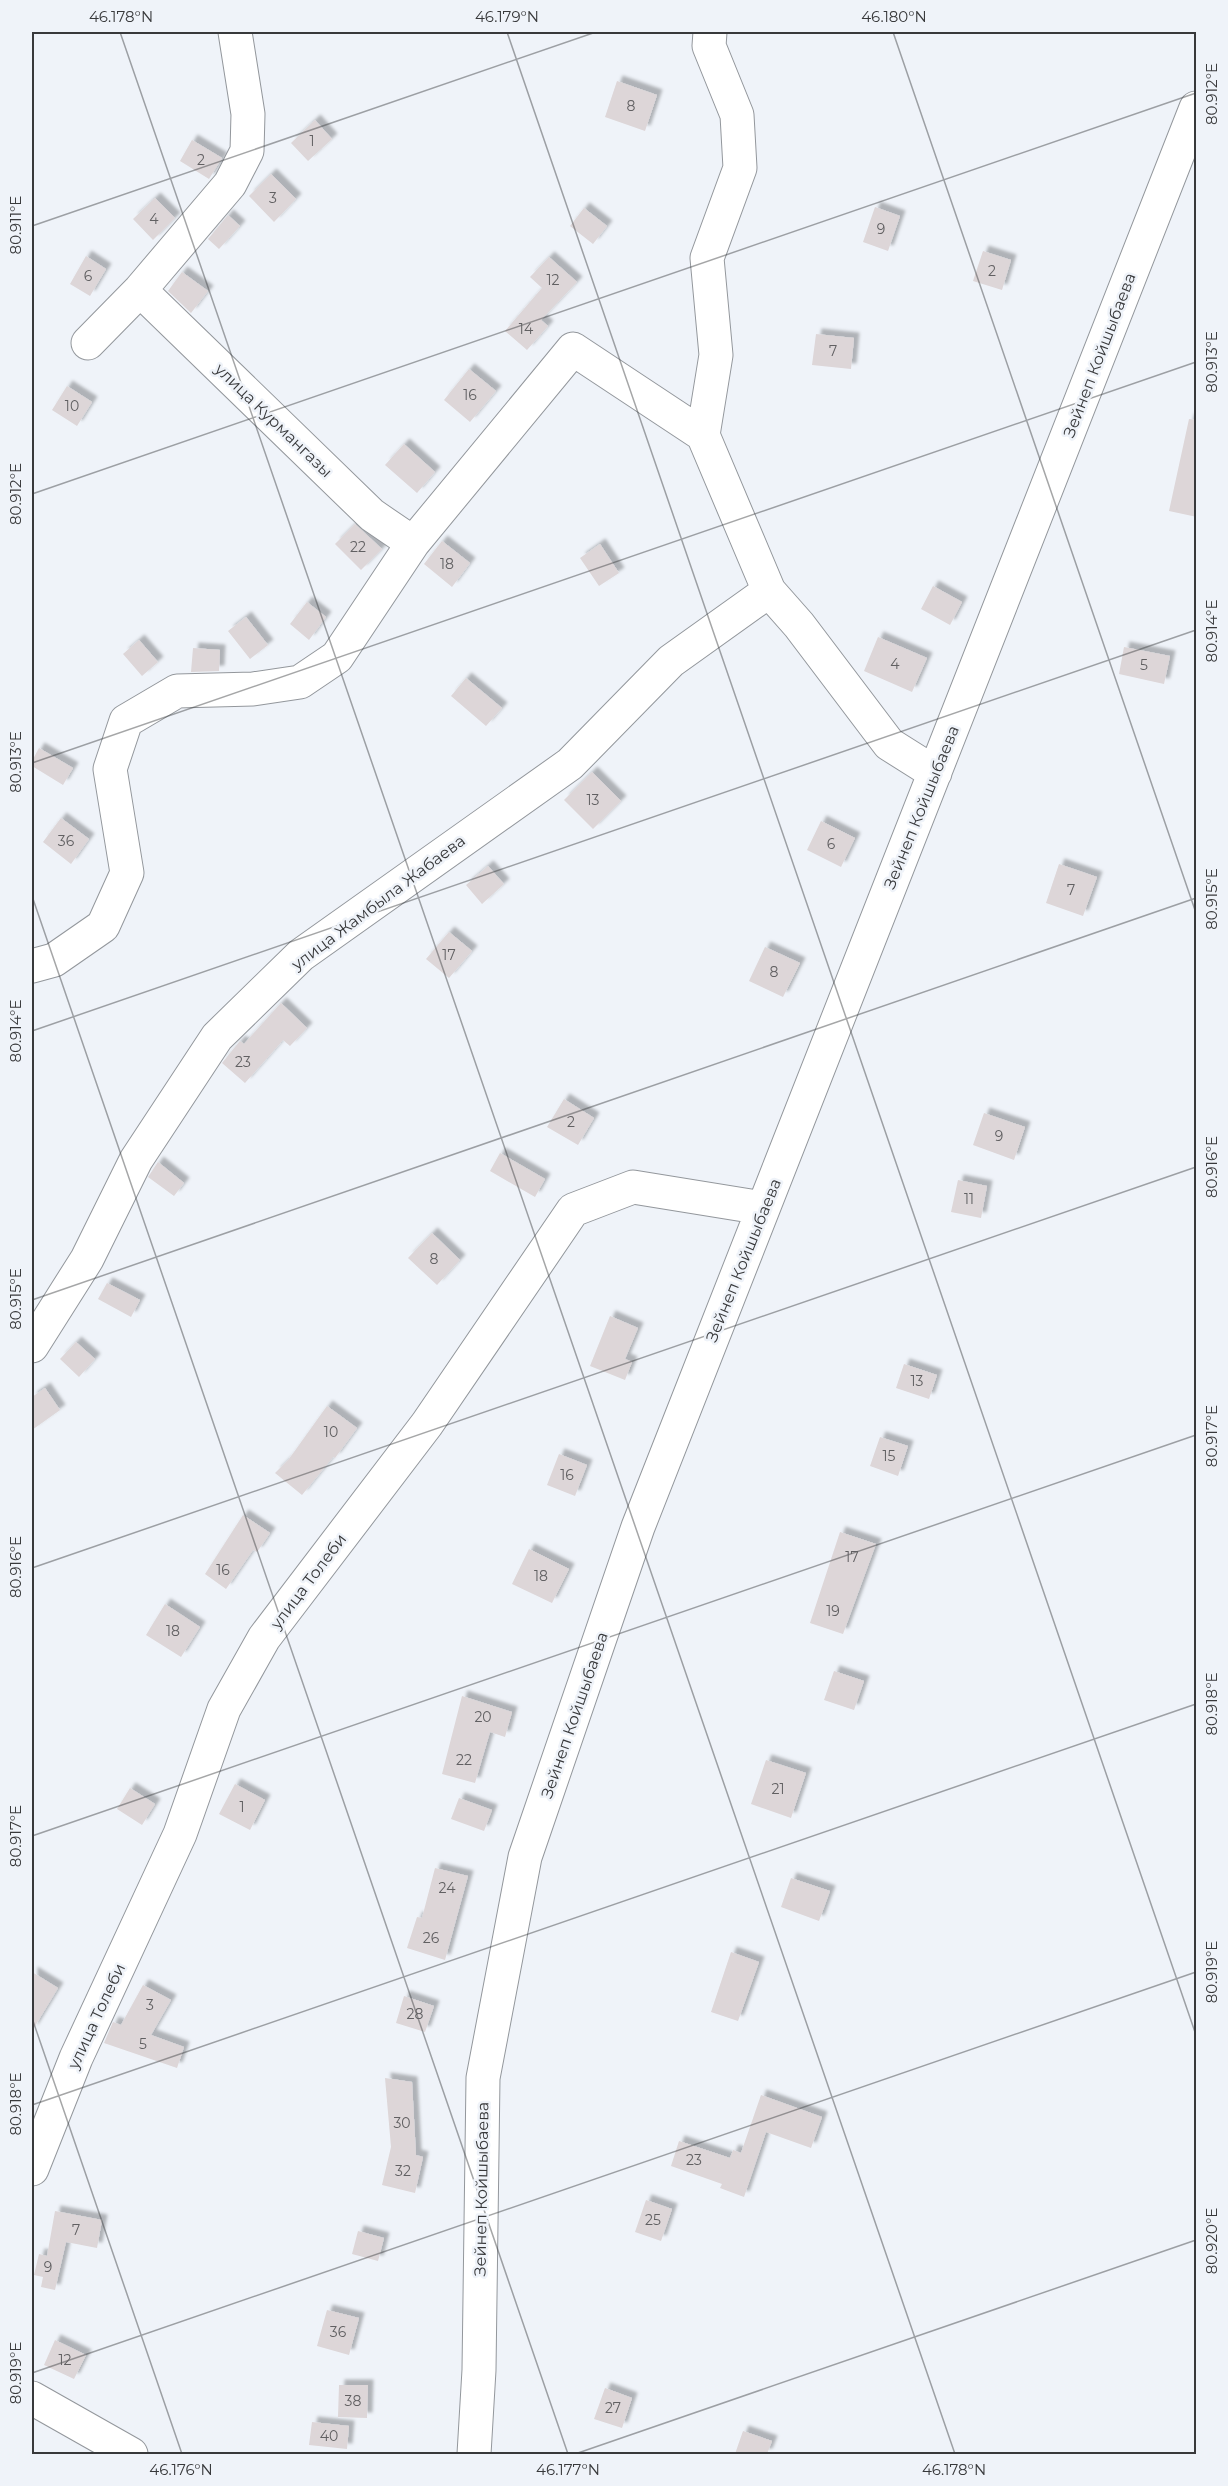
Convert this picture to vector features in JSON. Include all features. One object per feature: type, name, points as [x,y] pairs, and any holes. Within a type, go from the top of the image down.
[{"type":"street","points":[[88,343],[140,290],[230,184],[247,151],[248,114],[236,32]]},
{"type":"street","points":[[710,32],[709,46],[737,115],[740,168],[707,258],[716,354],[703,435],[769,591],[799,625],[889,744],[935,773]]},
{"type":"street","name":"Зейнеп Койшыбаева","points":[[474,2454],[479,2370],[483,2078],[525,1857],[638,1527],[1197,108]]},
{"type":"street","name":"улица Курмангазы","points":[[140,290],[372,514],[413,543]]},
{"type":"street","points":[[32,966],[54,960],[103,926],[127,873],[110,769],[126,721],[177,691],[253,689],[300,682],[337,657],[413,543],[573,350],[703,435]]},
{"type":"street","name":"улица Жамбыла Жабаева","points":[[32,1346],[87,1259],[136,1160],[217,1037],[301,955],[570,764],[671,661],[769,591]]},
{"type":"street","name":"улица Толеби","points":[[32,2169],[76,2058],[180,1834],[224,1709],[264,1638],[427,1424],[573,1210],[633,1187],[763,1208]]},
{"type":"street","points":[[32,2398],[130,2454]]},
{"type":"building","points":[[617,81],[657,95],[645,131],[605,117]]},
{"type":"building","points":[[315,120],[332,139],[308,161],[291,143]]},
{"type":"building","points":[[192,140],[222,158],[209,179],[180,161]]},
{"type":"building","points":[[271,174],[296,199],[274,222],[249,196]]},
{"type":"building","points":[[155,198],[175,218],[153,240],[133,219]]},
{"type":"building","points":[[875,207],[900,216],[888,251],[863,242]]},
{"type":"building","points":[[584,208],[607,226],[593,244],[570,226]]},
{"type":"building","points":[[228,215],[240,226],[219,249],[208,239]]},
{"type":"building","points":[[983,251],[1011,260],[1002,290],[973,281]]},
{"type":"building","points":[[86,256],[106,269],[90,296],[70,284]]},
{"type":"building","points":[[549,257],[577,282],[541,320],[548,326],[527,350],[505,331],[542,288],[530,277]]},
{"type":"building","points":[[182,272],[208,291],[191,313],[168,291]]},
{"type":"building","points":[[816,334],[854,338],[851,369],[812,365]]},
{"type":"building","points":[[469,369],[496,391],[470,422],[444,400]]},
{"type":"building","points":[[67,386],[92,402],[77,426],[52,410]]},
{"type":"building","points":[[1189,419],[1197,420],[1197,517],[1169,511]]},
{"type":"building","points":[[404,444],[435,472],[417,493],[385,465]]},
{"type":"building","points":[[355,524],[382,549],[361,570],[335,544]]},
{"type":"building","points":[[442,541],[470,563],[452,587],[424,564]]},
{"type":"building","points":[[600,544],[619,573],[599,586],[580,558]]},
{"type":"building","points":[[933,586],[962,602],[950,625],[921,609]]},
{"type":"building","points":[[307,602],[326,617],[309,640],[290,624]]},
{"type":"building","points":[[246,617],[268,645],[250,659],[228,631]]},
{"type":"building","points":[[878,637],[927,658],[912,692],[864,671]]},
{"type":"building","points":[[139,640],[158,662],[142,676],[123,654]]},
{"type":"building","points":[[1124,647],[1170,656],[1164,684],[1119,674]]},
{"type":"building","points":[[193,648],[220,650],[219,671],[191,672]]},
{"type":"building","points":[[466,678],[502,708],[486,726],[451,696]]},
{"type":"building","points":[[39,748],[73,768],[63,785],[32,766],[32,761]]},
{"type":"building","points":[[592,772],[621,801],[593,829],[564,800]]},
{"type":"building","points":[[61,818],[89,839],[71,864],[43,842]]},
{"type":"building","points":[[821,821],[855,838],[841,867],[807,850]]},
{"type":"building","points":[[1059,864],[1097,877],[1083,916],[1046,903]]},
{"type":"building","points":[[488,866],[504,884],[482,904],[466,885]]},
{"type":"building","points":[[449,932],[472,951],[449,978],[426,959]]},
{"type":"building","points":[[765,947],[800,963],[783,997],[749,981]]},
{"type":"building","points":[[281,1003],[307,1028],[290,1046],[283,1040],[245,1083],[222,1063],[240,1041],[244,1044]]},
{"type":"building","points":[[564,1099],[594,1118],[578,1145],[547,1127]]},
{"type":"building","points":[[984,1113],[1025,1127],[1014,1160],[973,1145]]},
{"type":"building","points":[[500,1153],[545,1179],[535,1197],[490,1171]]},
{"type":"building","points":[[158,1162],[184,1183],[174,1196],[148,1177]]},
{"type":"building","points":[[958,1180],[987,1186],[981,1218],[951,1212]]},
{"type":"building","points":[[432,1233],[460,1260],[437,1285],[408,1258]]},
{"type":"building","points":[[107,1283],[140,1300],[131,1317],[98,1299]]},
{"type":"building","points":[[610,1316],[638,1328],[625,1359],[632,1362],[625,1380],[590,1366]]},
{"type":"building","points":[[76,1342],[95,1359],[79,1377],[60,1359]]},
{"type":"building","points":[[904,1364],[937,1375],[929,1399],[896,1388]]},
{"type":"building","points":[[45,1388],[60,1410],[32,1430],[32,1397]]},
{"type":"building","points":[[327,1406],[357,1428],[335,1458],[333,1457],[302,1495],[275,1473],[289,1459]]},
{"type":"building","points":[[880,1437],[908,1446],[898,1476],[870,1466]]},
{"type":"building","points":[[559,1454],[587,1465],[575,1496],[547,1485]]},
{"type":"building","points":[[243,1515],[270,1533],[257,1552],[253,1550],[226,1589],[205,1574]]},
{"type":"building","points":[[840,1532],[876,1544],[843,1634],[810,1623]]},
{"type":"building","points":[[529,1549],[569,1569],[552,1603],[512,1584]]},
{"type":"building","points":[[165,1604],[200,1627],[181,1657],[146,1635]]},
{"type":"building","points":[[834,1671],[864,1681],[854,1710],[824,1700]]},
{"type":"building","points":[[462,1696],[512,1712],[505,1737],[490,1732],[475,1783],[442,1774]]},
{"type":"building","points":[[766,1760],[806,1773],[791,1818],[751,1804]]},
{"type":"building","points":[[235,1784],[265,1800],[250,1830],[219,1814]]},
{"type":"building","points":[[130,1788],[155,1804],[142,1825],[117,1809]]},
{"type":"building","points":[[459,1798],[492,1810],[484,1831],[451,1819]]},
{"type":"building","points":[[435,1868],[468,1876],[445,1960],[407,1948],[417,1917],[422,1918]]},
{"type":"building","points":[[791,1878],[830,1891],[819,1921],[781,1907]]},
{"type":"building","points":[[731,1952],[759,1962],[738,2021],[711,2012]]},
{"type":"building","points":[[32,1972],[58,1988],[32,2031]]},
{"type":"building","points":[[143,1985],[171,2000],[151,2035],[184,2047],[177,2068],[104,2043],[113,2022],[121,2025]]},
{"type":"building","points":[[404,1996],[434,2006],[425,2032],[396,2023]]},
{"type":"building","points":[[385,2078],[412,2082],[416,2155],[423,2157],[415,2193],[382,2185],[391,2147]]},
{"type":"building","points":[[761,2095],[822,2117],[811,2148],[766,2132],[744,2197],[720,2188],[722,2184],[671,2166],[679,2141],[730,2158],[733,2150],[741,2153]]},
{"type":"building","points":[[646,2200],[672,2209],[661,2241],[635,2232]]},
{"type":"building","points":[[55,2211],[102,2220],[97,2248],[66,2242],[55,2290],[41,2287],[43,2277],[34,2275],[39,2254],[47,2256]]},
{"type":"building","points":[[358,2231],[384,2238],[378,2261],[352,2254]]},
{"type":"building","points":[[327,2310],[359,2318],[349,2355],[317,2346]]},
{"type":"building","points":[[55,2340],[86,2355],[74,2379],[44,2365]]},
{"type":"building","points":[[339,2385],[368,2385],[367,2418],[338,2417]]},
{"type":"building","points":[[605,2388],[632,2398],[622,2428],[594,2419]]},
{"type":"building","points":[[312,2422],[349,2426],[347,2449],[309,2445]]},
{"type":"building","points":[[743,2431],[772,2441],[767,2454],[735,2454]]}]
